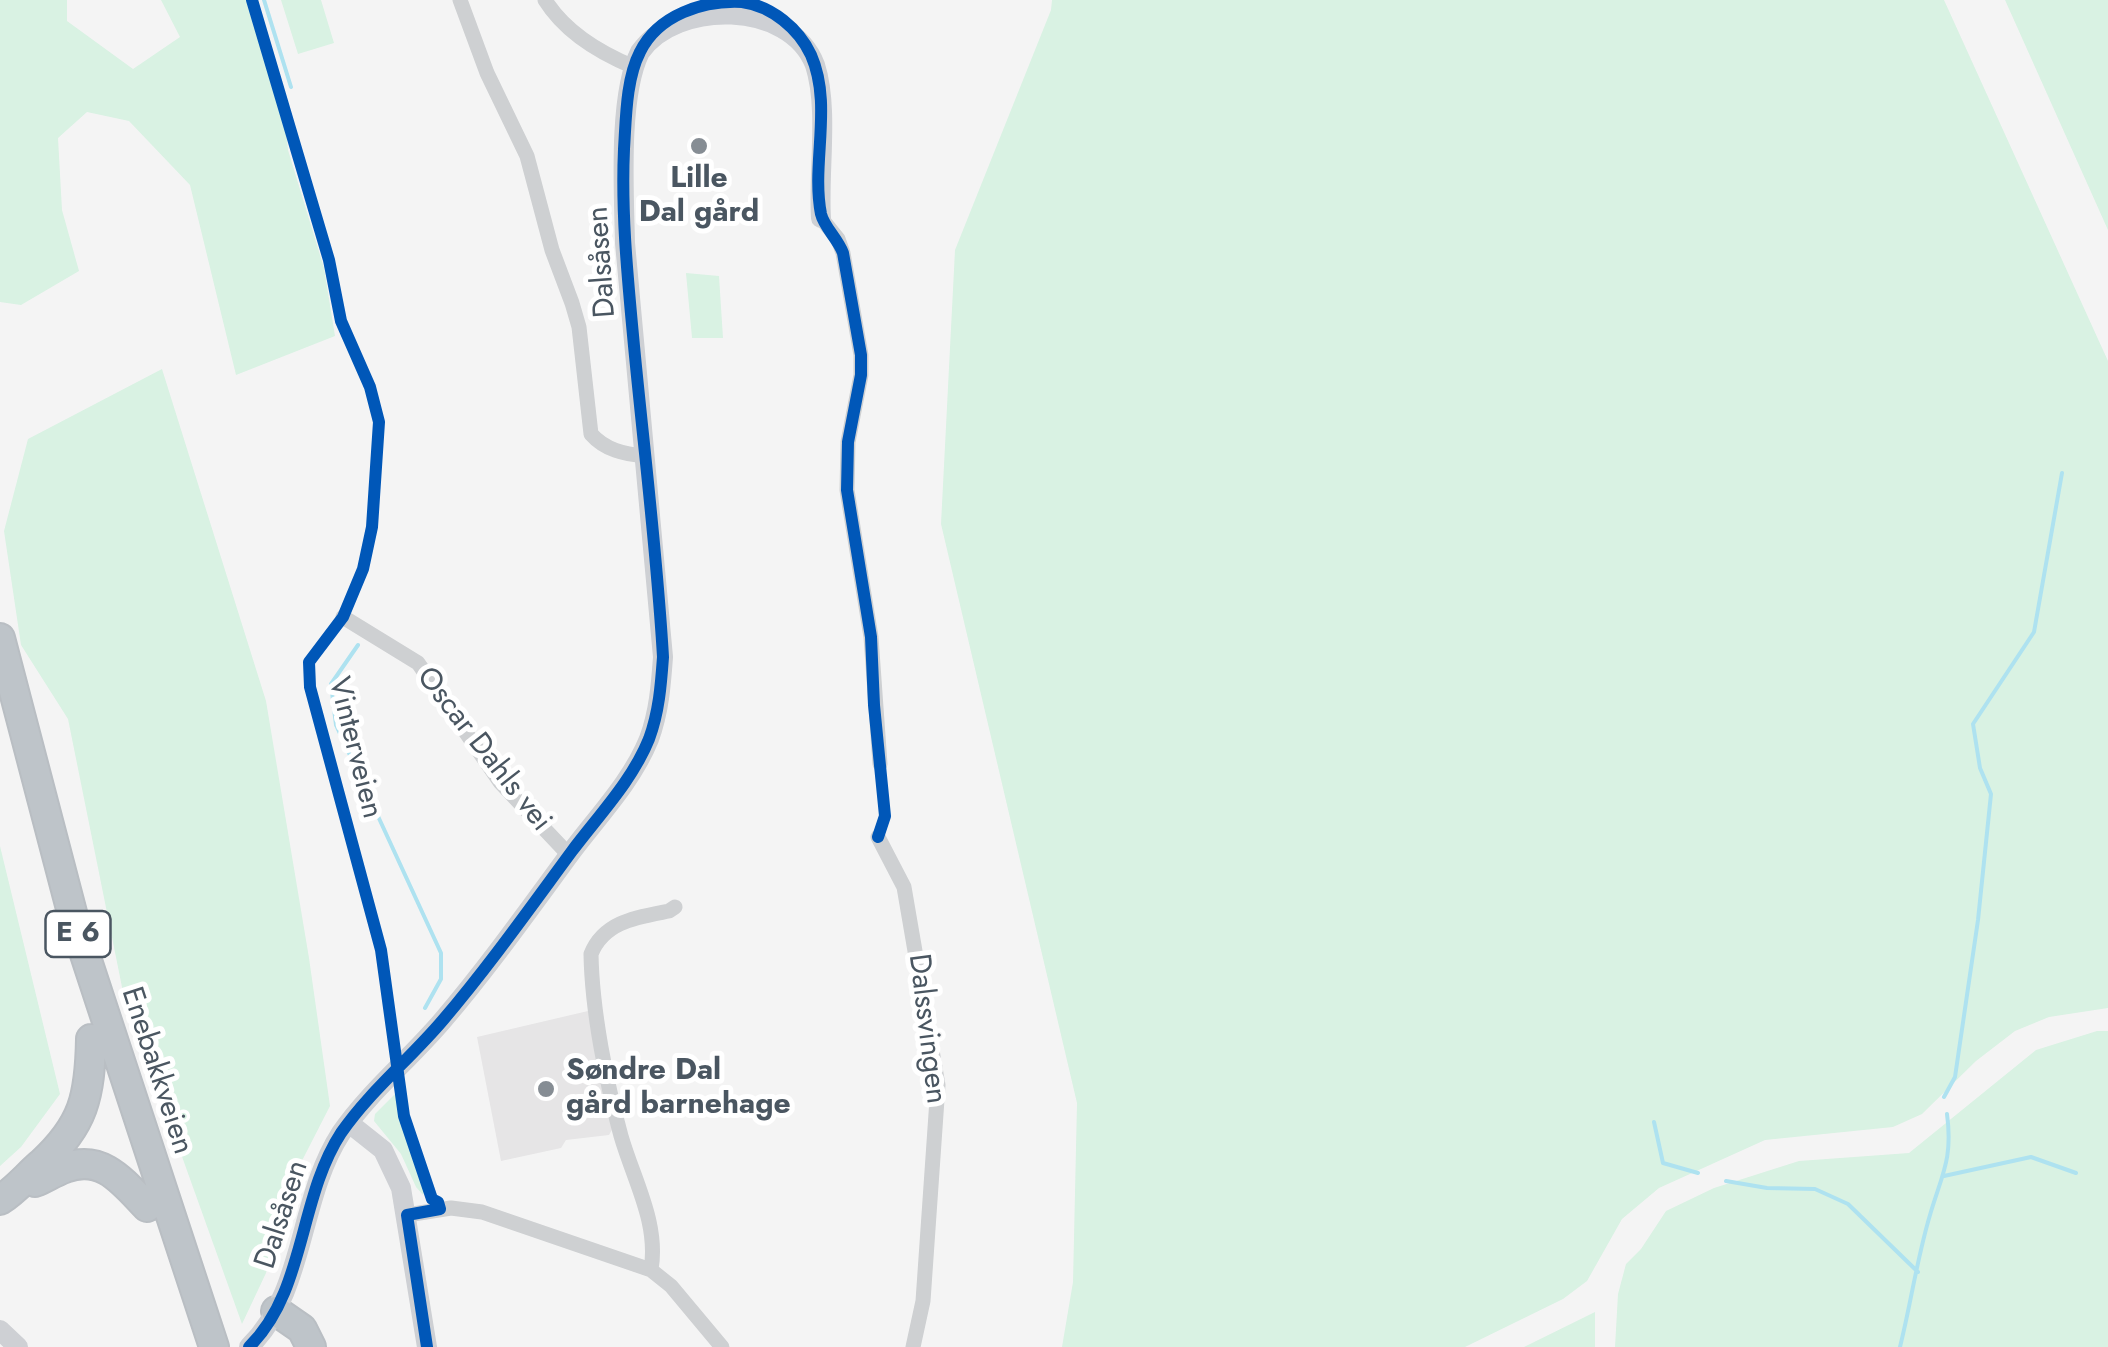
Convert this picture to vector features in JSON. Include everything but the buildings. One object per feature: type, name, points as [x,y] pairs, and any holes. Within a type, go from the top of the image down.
[{"type":"highway","name":"Enebakkveien","points":[[0,638],[75,924],[214,1347]]},
{"type":"highway","name":"Enebakkveien","points":[[0,712],[33,844],[91,1039],[195,1347]]},
{"type":"highway","name":"E 6","points":[[8,1195],[63,1144],[80,1118],[90,1072],[91,1039]]},
{"type":"highway","name":"E 6","points":[[8,1195],[67,1166],[94,1164],[113,1173],[147,1207]]},
{"type":"highway","points":[[264,1328],[302,1329],[308,1347]]},
{"type":"street","points":[[460,0],[487,73],[527,156],[552,250],[579,326],[590,434],[620,453],[645,456]]},
{"type":"street","points":[[546,0],[568,29],[612,58],[634,67]]},
{"type":"street","name":"Dalsåsen","points":[[264,1328],[316,1186],[349,1123],[442,1020],[631,775],[648,742],[661,694],[660,610],[624,192],[626,127],[634,67],[646,40],[679,12],[705,3],[754,4],[792,27],[810,52],[818,75],[821,218],[838,239],[843,253],[861,356],[848,442],[847,490],[871,638],[880,764]]},
{"type":"street","name":"Oscar Dahls vei","points":[[343,617],[418,663],[500,782],[569,855]]},
{"type":"street","name":"Dalssvingen","points":[[878,836],[904,887],[938,1086],[923,1301],[913,1347]]},
{"type":"street","points":[[651,1270],[653,1240],[618,1121],[591,954],[598,940],[613,926],[669,912],[675,907]]},
{"type":"street","points":[[349,1123],[383,1150],[397,1177],[407,1215],[427,1347]]},
{"type":"street","points":[[407,1215],[472,1209],[651,1270],[671,1286],[722,1347]]},
{"type":"street","points":[[0,1330],[18,1347]]},
{"type":"shaded area","name":"Søndre Dal gård barnehage","points":[[588,1011],[614,1126],[609,1135],[566,1140],[561,1148],[501,1161],[477,1037]]},
{"type":"green space","points":[[0,0],[67,0],[67,21],[133,69],[180,37],[161,0],[248,0],[281,82],[288,150],[324,268],[335,336],[236,375],[190,185],[129,121],[87,112],[58,138],[62,210],[79,271],[21,305],[0,302]]},
{"type":"green space","points":[[281,0],[321,0],[334,43],[298,54]]},
{"type":"green space","points":[[1052,0],[1944,0],[2108,361],[2108,1008],[2049,1017],[2015,1031],[1976,1061],[1922,1114],[1893,1127],[1765,1140],[1659,1188],[1622,1219],[1587,1281],[1563,1299],[1465,1347],[1062,1347],[1073,1282],[1077,1103],[941,524],[955,250]]},
{"type":"green space","points":[[2005,0],[2108,0],[2108,230]]},
{"type":"green space","points":[[686,273],[719,276],[723,338],[692,338]]},
{"type":"green space","points":[[162,369],[266,701],[330,1106],[286,1192],[266,1273],[242,1324],[123,992],[68,719],[21,645],[4,531],[28,439]]},
{"type":"green space","points":[[0,846],[60,1094],[21,1147],[0,1166]]},
{"type":"green space","points":[[2108,1031],[2108,1347],[1615,1347],[1618,1294],[1626,1264],[1666,1211],[1714,1188],[1799,1161],[1909,1153],[2036,1050]]},
{"type":"green space","points":[[396,1093],[405,1135],[426,1187],[423,1195],[401,1154],[374,1121],[375,1114]]},
{"type":"green space","points":[[1595,1312],[1595,1347],[1524,1347]]},
{"type":"waterway","points":[[264,0],[291,87]]},
{"type":"waterway","points":[[1944,1097],[1955,1077],[1978,920],[1991,794],[1980,768],[1973,724],[2034,632],[2062,473]]},
{"type":"waterway","points":[[358,645],[331,684],[336,725],[441,953],[441,979],[425,1008]]},
{"type":"waterway","points":[[1900,1347],[1925,1231],[1945,1166],[1949,1143],[1947,1114]]},
{"type":"waterway","points":[[1654,1122],[1663,1163],[1698,1173]]},
{"type":"waterway","points":[[1944,1176],[2031,1157],[2076,1173]]},
{"type":"waterway","points":[[1726,1181],[1767,1188],[1815,1189],[1848,1204],[1918,1272]]},
{"type":"cycle path","name":"Vinterveien","points":[[252,0],[329,260],[341,321],[370,387],[379,422],[372,527],[363,569],[343,617],[309,662],[310,687],[381,950],[404,1116],[432,1199],[440,1209],[407,1215],[427,1347]]},
{"type":"cycle path","points":[[249,1347],[268,1324],[281,1299],[316,1186],[341,1133],[477,979],[624,783],[649,739],[663,657],[626,248],[626,112],[632,74],[648,39],[670,19],[697,7],[742,2],[764,8],[799,36],[817,74],[821,214],[843,253],[861,355],[848,442],[847,490],[871,637],[885,816],[878,837]]},
{"type":"place","name":"Lille Dal gård","points":[[699,146]]},
{"type":"place","name":"Søndre Dal gård barnehage","points":[[546,1089]]}]
